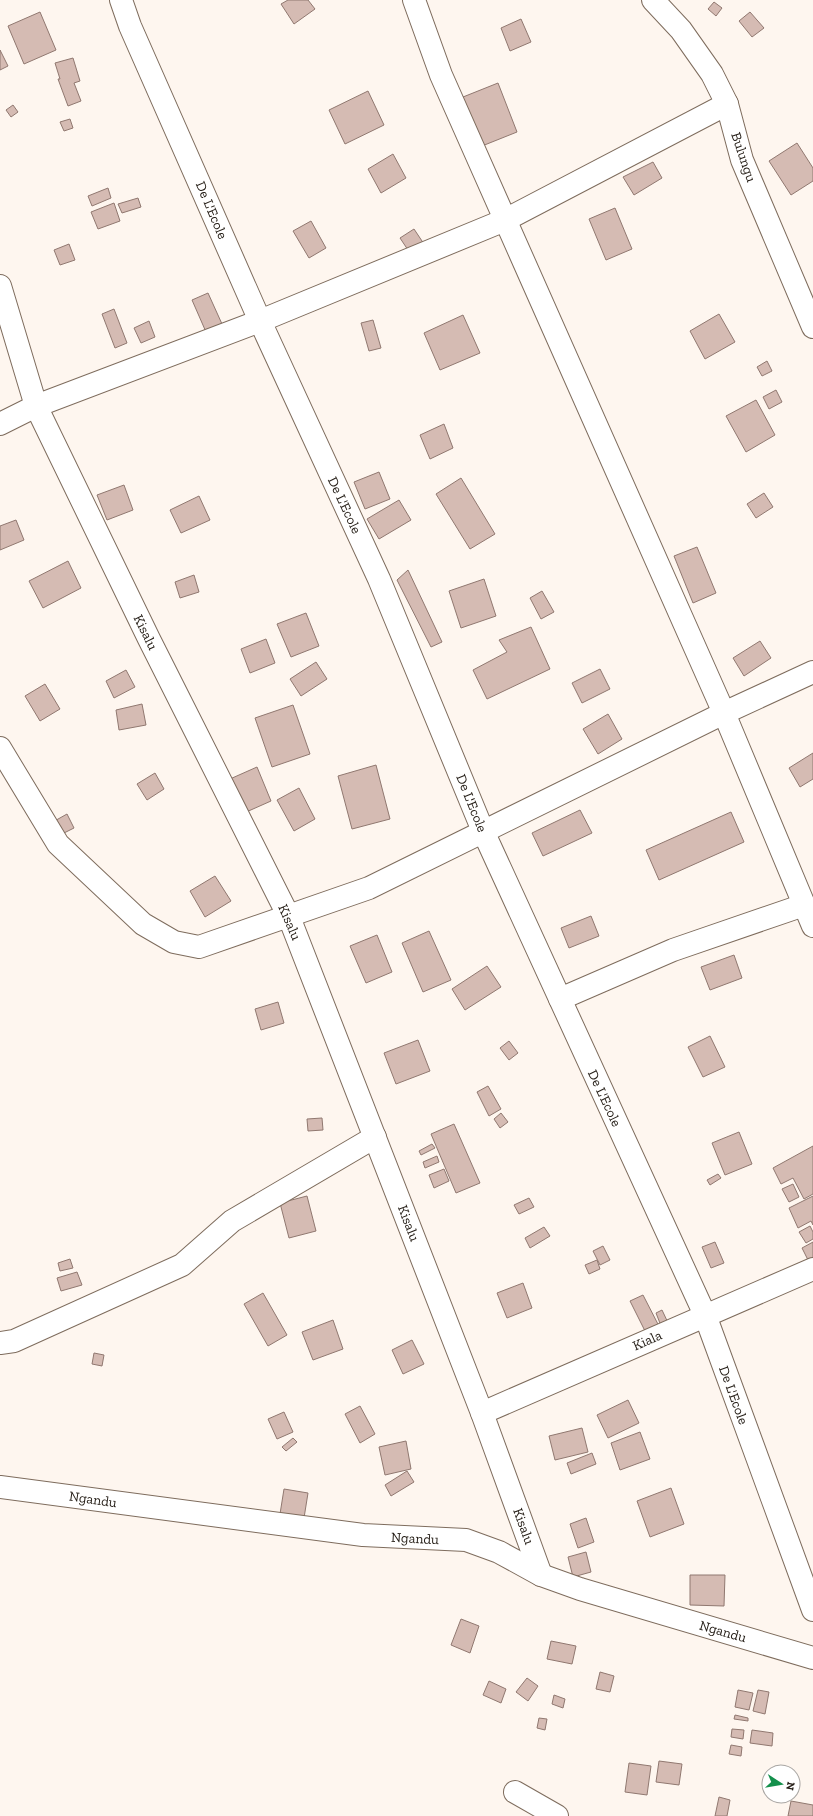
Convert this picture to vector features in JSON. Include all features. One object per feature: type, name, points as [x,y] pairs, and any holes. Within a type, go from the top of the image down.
[{"type":"street","name":"De L'Ecole","points":[[121,0],[130,26],[260,321],[378,578],[483,831],[705,1315],[813,1610]]},
{"type":"street","points":[[414,0],[441,75],[724,713],[813,926]]},
{"type":"street","name":"Bulungu","points":[[654,0],[682,30],[712,74],[727,104],[742,160],[813,327]]},
{"type":"street","points":[[0,424],[36,406],[260,321],[505,220],[727,104]]},
{"type":"street","name":"Kisalu","points":[[0,286],[36,406],[146,632],[289,917],[482,1413],[541,1575]]},
{"type":"street","points":[[0,748],[58,844],[143,924],[174,942],[199,947],[369,888],[724,713],[813,672]]},
{"type":"street","points":[[560,1000],[673,950],[804,905]]},
{"type":"street","points":[[0,1343],[14,1340],[182,1265],[232,1222],[375,1137]]},
{"type":"street","name":"Kiala","points":[[482,1413],[705,1315],[813,1270]]},
{"type":"street","name":"Ngandu","points":[[0,1486],[363,1535],[466,1540],[499,1552],[541,1575],[580,1589],[813,1658]]},
{"type":"street","points":[[515,1792],[557,1816]]},
{"type":"building","points":[[288,0],[308,0],[315,9],[294,24],[281,4]]},
{"type":"building","points":[[714,2],[722,8],[716,16],[708,9]]},
{"type":"building","points":[[40,12],[56,50],[24,64],[8,26]]},
{"type":"building","points":[[750,12],[764,28],[752,37],[739,21]]},
{"type":"building","points":[[521,19],[531,42],[510,51],[501,28]]},
{"type":"building","points":[[0,50],[8,66],[0,70]]},
{"type":"building","points":[[73,58],[80,81],[74,83],[81,101],[68,106],[58,79],[60,79],[55,63]]},
{"type":"building","points":[[498,83],[517,132],[477,148],[458,99]]},
{"type":"building","points":[[368,91],[384,125],[345,144],[329,110]]},
{"type":"building","points":[[13,105],[18,112],[11,117],[6,110]]},
{"type":"building","points":[[70,119],[73,128],[64,131],[60,122]]},
{"type":"building","points":[[797,143],[813,168],[813,181],[791,195],[769,161]]},
{"type":"building","points":[[393,154],[406,178],[381,193],[368,169]]},
{"type":"building","points":[[653,162],[662,178],[634,195],[623,177]]},
{"type":"building","points":[[108,188],[111,198],[92,206],[88,196]]},
{"type":"building","points":[[138,198],[141,207],[122,213],[118,204]]},
{"type":"building","points":[[114,203],[120,221],[98,229],[91,212]]},
{"type":"building","points":[[615,208],[632,249],[606,260],[589,219]]},
{"type":"building","points":[[311,221],[326,248],[309,258],[293,231]]},
{"type":"building","points":[[414,229],[424,244],[410,253],[400,238]]},
{"type":"building","points":[[69,244],[75,260],[60,265],[54,250]]},
{"type":"building","points":[[208,293],[222,324],[206,332],[192,300]]},
{"type":"building","points":[[114,309],[127,343],[115,348],[102,314]]},
{"type":"building","points":[[719,314],[735,342],[705,359],[690,331]]},
{"type":"building","points":[[463,315],[480,353],[440,370],[424,333]]},
{"type":"building","points":[[373,320],[381,348],[369,351],[361,323]]},
{"type":"building","points":[[149,321],[155,337],[141,343],[134,328]]},
{"type":"building","points":[[767,361],[772,371],[762,376],[757,367]]},
{"type":"building","points":[[776,390],[782,402],[769,409],[763,397]]},
{"type":"building","points":[[756,400],[775,435],[746,452],[726,416]]},
{"type":"building","points":[[444,424],[453,448],[430,459],[420,435]]},
{"type":"building","points":[[379,472],[390,499],[365,509],[354,482]]},
{"type":"building","points":[[461,478],[495,534],[470,549],[436,494]]},
{"type":"building","points":[[124,485],[133,510],[107,520],[97,495]]},
{"type":"building","points":[[764,493],[773,507],[756,518],[747,504]]},
{"type":"building","points":[[199,496],[210,520],[181,533],[170,510]]},
{"type":"building","points":[[399,500],[411,520],[379,539],[367,519]]},
{"type":"building","points":[[16,520],[24,540],[0,550],[0,526]]},
{"type":"building","points":[[697,547],[716,593],[693,603],[674,556]]},
{"type":"building","points":[[68,561],[81,588],[43,608],[29,581]]},
{"type":"building","points":[[408,570],[442,642],[431,647],[397,580]]},
{"type":"building","points":[[194,575],[199,592],[180,598],[175,582]]},
{"type":"building","points":[[484,579],[496,616],[461,628],[449,591]]},
{"type":"building","points":[[542,591],[554,612],[541,619],[530,598]]},
{"type":"building","points":[[306,613],[319,646],[291,657],[277,624]]},
{"type":"building","points":[[531,627],[550,669],[487,699],[473,670],[507,652],[499,640]]},
{"type":"building","points":[[266,639],[275,663],[250,673],[241,649]]},
{"type":"building","points":[[760,641],[771,658],[744,676],[733,658]]},
{"type":"building","points":[[316,662],[327,679],[301,696],[290,679]]},
{"type":"building","points":[[600,669],[610,689],[582,703],[572,683]]},
{"type":"building","points":[[126,670],[135,687],[114,698],[106,681]]},
{"type":"building","points":[[45,684],[60,709],[40,721],[25,696]]},
{"type":"building","points":[[142,704],[146,725],[119,730],[116,710]]},
{"type":"building","points":[[293,705],[310,754],[272,767],[255,718]]},
{"type":"building","points":[[608,714],[622,739],[598,754],[583,729]]},
{"type":"building","points":[[813,753],[813,779],[800,787],[789,768]]},
{"type":"building","points":[[376,765],[390,819],[352,829],[338,776]]},
{"type":"building","points":[[257,767],[271,801],[244,813],[230,779]]},
{"type":"building","points":[[155,773],[164,789],[147,800],[137,784]]},
{"type":"building","points":[[299,788],[315,819],[294,831],[277,800]]},
{"type":"building","points":[[580,810],[592,833],[543,856],[532,833]]},
{"type":"building","points":[[731,812],[744,842],[659,880],[646,850]]},
{"type":"building","points":[[67,814],[74,828],[58,836],[51,823]]},
{"type":"building","points":[[215,876],[231,901],[205,917],[190,891]]},
{"type":"building","points":[[591,916],[599,936],[569,948],[561,928]]},
{"type":"building","points":[[429,931],[451,980],[423,992],[402,943]]},
{"type":"building","points":[[377,935],[392,972],[366,983],[350,946]]},
{"type":"building","points":[[734,955],[742,978],[710,990],[701,967]]},
{"type":"building","points":[[487,966],[501,987],[465,1010],[452,989]]},
{"type":"building","points":[[278,1002],[284,1023],[261,1030],[255,1009]]},
{"type":"building","points":[[710,1036],[725,1067],[703,1077],[688,1047]]},
{"type":"building","points":[[418,1040],[430,1071],[396,1084],[384,1053]]},
{"type":"building","points":[[509,1041],[518,1053],[509,1060],[500,1048]]},
{"type":"building","points":[[488,1086],[501,1109],[489,1116],[477,1092]]},
{"type":"building","points":[[501,1113],[508,1122],[500,1128],[494,1119]]},
{"type":"building","points":[[322,1118],[323,1130],[308,1131],[307,1119]]},
{"type":"building","points":[[454,1124],[480,1183],[456,1193],[431,1134]]},
{"type":"building","points":[[739,1132],[752,1164],[725,1175],[712,1143]]},
{"type":"building","points":[[432,1144],[435,1148],[421,1155],[419,1151]]},
{"type":"building","points":[[813,1146],[813,1194],[804,1199],[793,1178],[781,1184],[773,1168]]},
{"type":"building","points":[[437,1156],[439,1162],[425,1168],[423,1162]]},
{"type":"building","points":[[444,1169],[449,1181],[434,1188],[429,1175]]},
{"type":"building","points":[[718,1174],[721,1178],[710,1185],[707,1180]]},
{"type":"building","points":[[793,1184],[799,1197],[789,1202],[782,1189]]},
{"type":"building","points":[[307,1196],[316,1231],[289,1238],[280,1203]]},
{"type":"building","points":[[813,1196],[813,1225],[811,1221],[798,1228],[789,1208]]},
{"type":"building","points":[[529,1198],[534,1207],[519,1214],[514,1205]]},
{"type":"building","points":[[810,1226],[813,1232],[813,1239],[806,1243],[799,1232]]},
{"type":"building","points":[[544,1227],[550,1236],[530,1248],[525,1238]]},
{"type":"building","points":[[715,1242],[724,1263],[711,1268],[702,1247]]},
{"type":"building","points":[[813,1242],[813,1265],[811,1266],[802,1248]]},
{"type":"building","points":[[603,1246],[610,1260],[600,1265],[593,1251]]},
{"type":"building","points":[[70,1259],[73,1268],[60,1271],[58,1263]]},
{"type":"building","points":[[597,1260],[600,1269],[589,1274],[585,1265]]},
{"type":"building","points":[[77,1272],[82,1285],[61,1291],[57,1278]]},
{"type":"building","points":[[523,1283],[532,1308],[507,1318],[497,1293]]},
{"type":"building","points":[[263,1293],[287,1335],[268,1346],[244,1304]]},
{"type":"building","points":[[643,1295],[661,1330],[648,1337],[630,1301]]},
{"type":"building","points":[[662,1310],[670,1327],[663,1331],[656,1313]]},
{"type":"building","points":[[333,1320],[343,1349],[313,1360],[302,1332]]},
{"type":"building","points":[[412,1340],[424,1364],[403,1374],[392,1350]]},
{"type":"building","points":[[94,1353],[104,1355],[102,1366],[92,1364]]},
{"type":"building","points":[[628,1400],[639,1423],[608,1438],[597,1415]]},
{"type":"building","points":[[360,1406],[375,1434],[360,1443],[345,1414]]},
{"type":"building","points":[[284,1412],[293,1432],[277,1439],[268,1419]]},
{"type":"building","points":[[582,1428],[588,1452],[555,1460],[549,1436]]},
{"type":"building","points":[[640,1432],[650,1459],[620,1470],[611,1443]]},
{"type":"building","points":[[293,1438],[297,1442],[286,1451],[282,1447]]},
{"type":"building","points":[[406,1441],[411,1469],[385,1475],[379,1447]]},
{"type":"building","points":[[592,1453],[596,1464],[571,1474],[567,1463]]},
{"type":"building","points":[[407,1471],[414,1482],[391,1496],[385,1485]]},
{"type":"building","points":[[671,1488],[684,1524],[650,1537],[637,1501]]},
{"type":"building","points":[[284,1489],[308,1493],[304,1518],[280,1514]]},
{"type":"building","points":[[586,1518],[594,1542],[578,1548],[570,1524]]},
{"type":"building","points":[[586,1552],[591,1572],[573,1577],[568,1557]]},
{"type":"building","points":[[690,1575],[725,1575],[724,1606],[690,1605]]},
{"type":"building","points":[[461,1619],[479,1626],[470,1653],[451,1645]]},
{"type":"building","points":[[551,1641],[576,1646],[572,1664],[547,1659]]},
{"type":"building","points":[[600,1672],[614,1676],[610,1692],[596,1689]]},
{"type":"building","points":[[527,1678],[538,1686],[528,1701],[516,1692]]},
{"type":"building","points":[[489,1681],[506,1689],[501,1703],[483,1695]]},
{"type":"building","points":[[738,1690],[753,1693],[749,1710],[735,1707]]},
{"type":"building","points":[[758,1690],[769,1692],[765,1714],[753,1711]]},
{"type":"building","points":[[554,1695],[565,1699],[563,1708],[552,1704]]},
{"type":"building","points":[[735,1715],[748,1718],[748,1721],[734,1719]]},
{"type":"building","points":[[539,1718],[547,1719],[545,1730],[537,1728]]},
{"type":"building","points":[[732,1729],[744,1730],[743,1739],[731,1737]]},
{"type":"building","points":[[752,1730],[773,1733],[772,1746],[750,1743]]},
{"type":"building","points":[[731,1745],[742,1747],[741,1756],[729,1754]]},
{"type":"building","points":[[659,1761],[682,1764],[679,1785],[656,1782]]},
{"type":"building","points":[[629,1763],[651,1766],[647,1795],[625,1792]]},
{"type":"building","points":[[719,1797],[730,1800],[727,1816],[715,1816]]},
{"type":"building","points":[[801,1803],[813,1805],[813,1816],[788,1816],[790,1804]]}]
